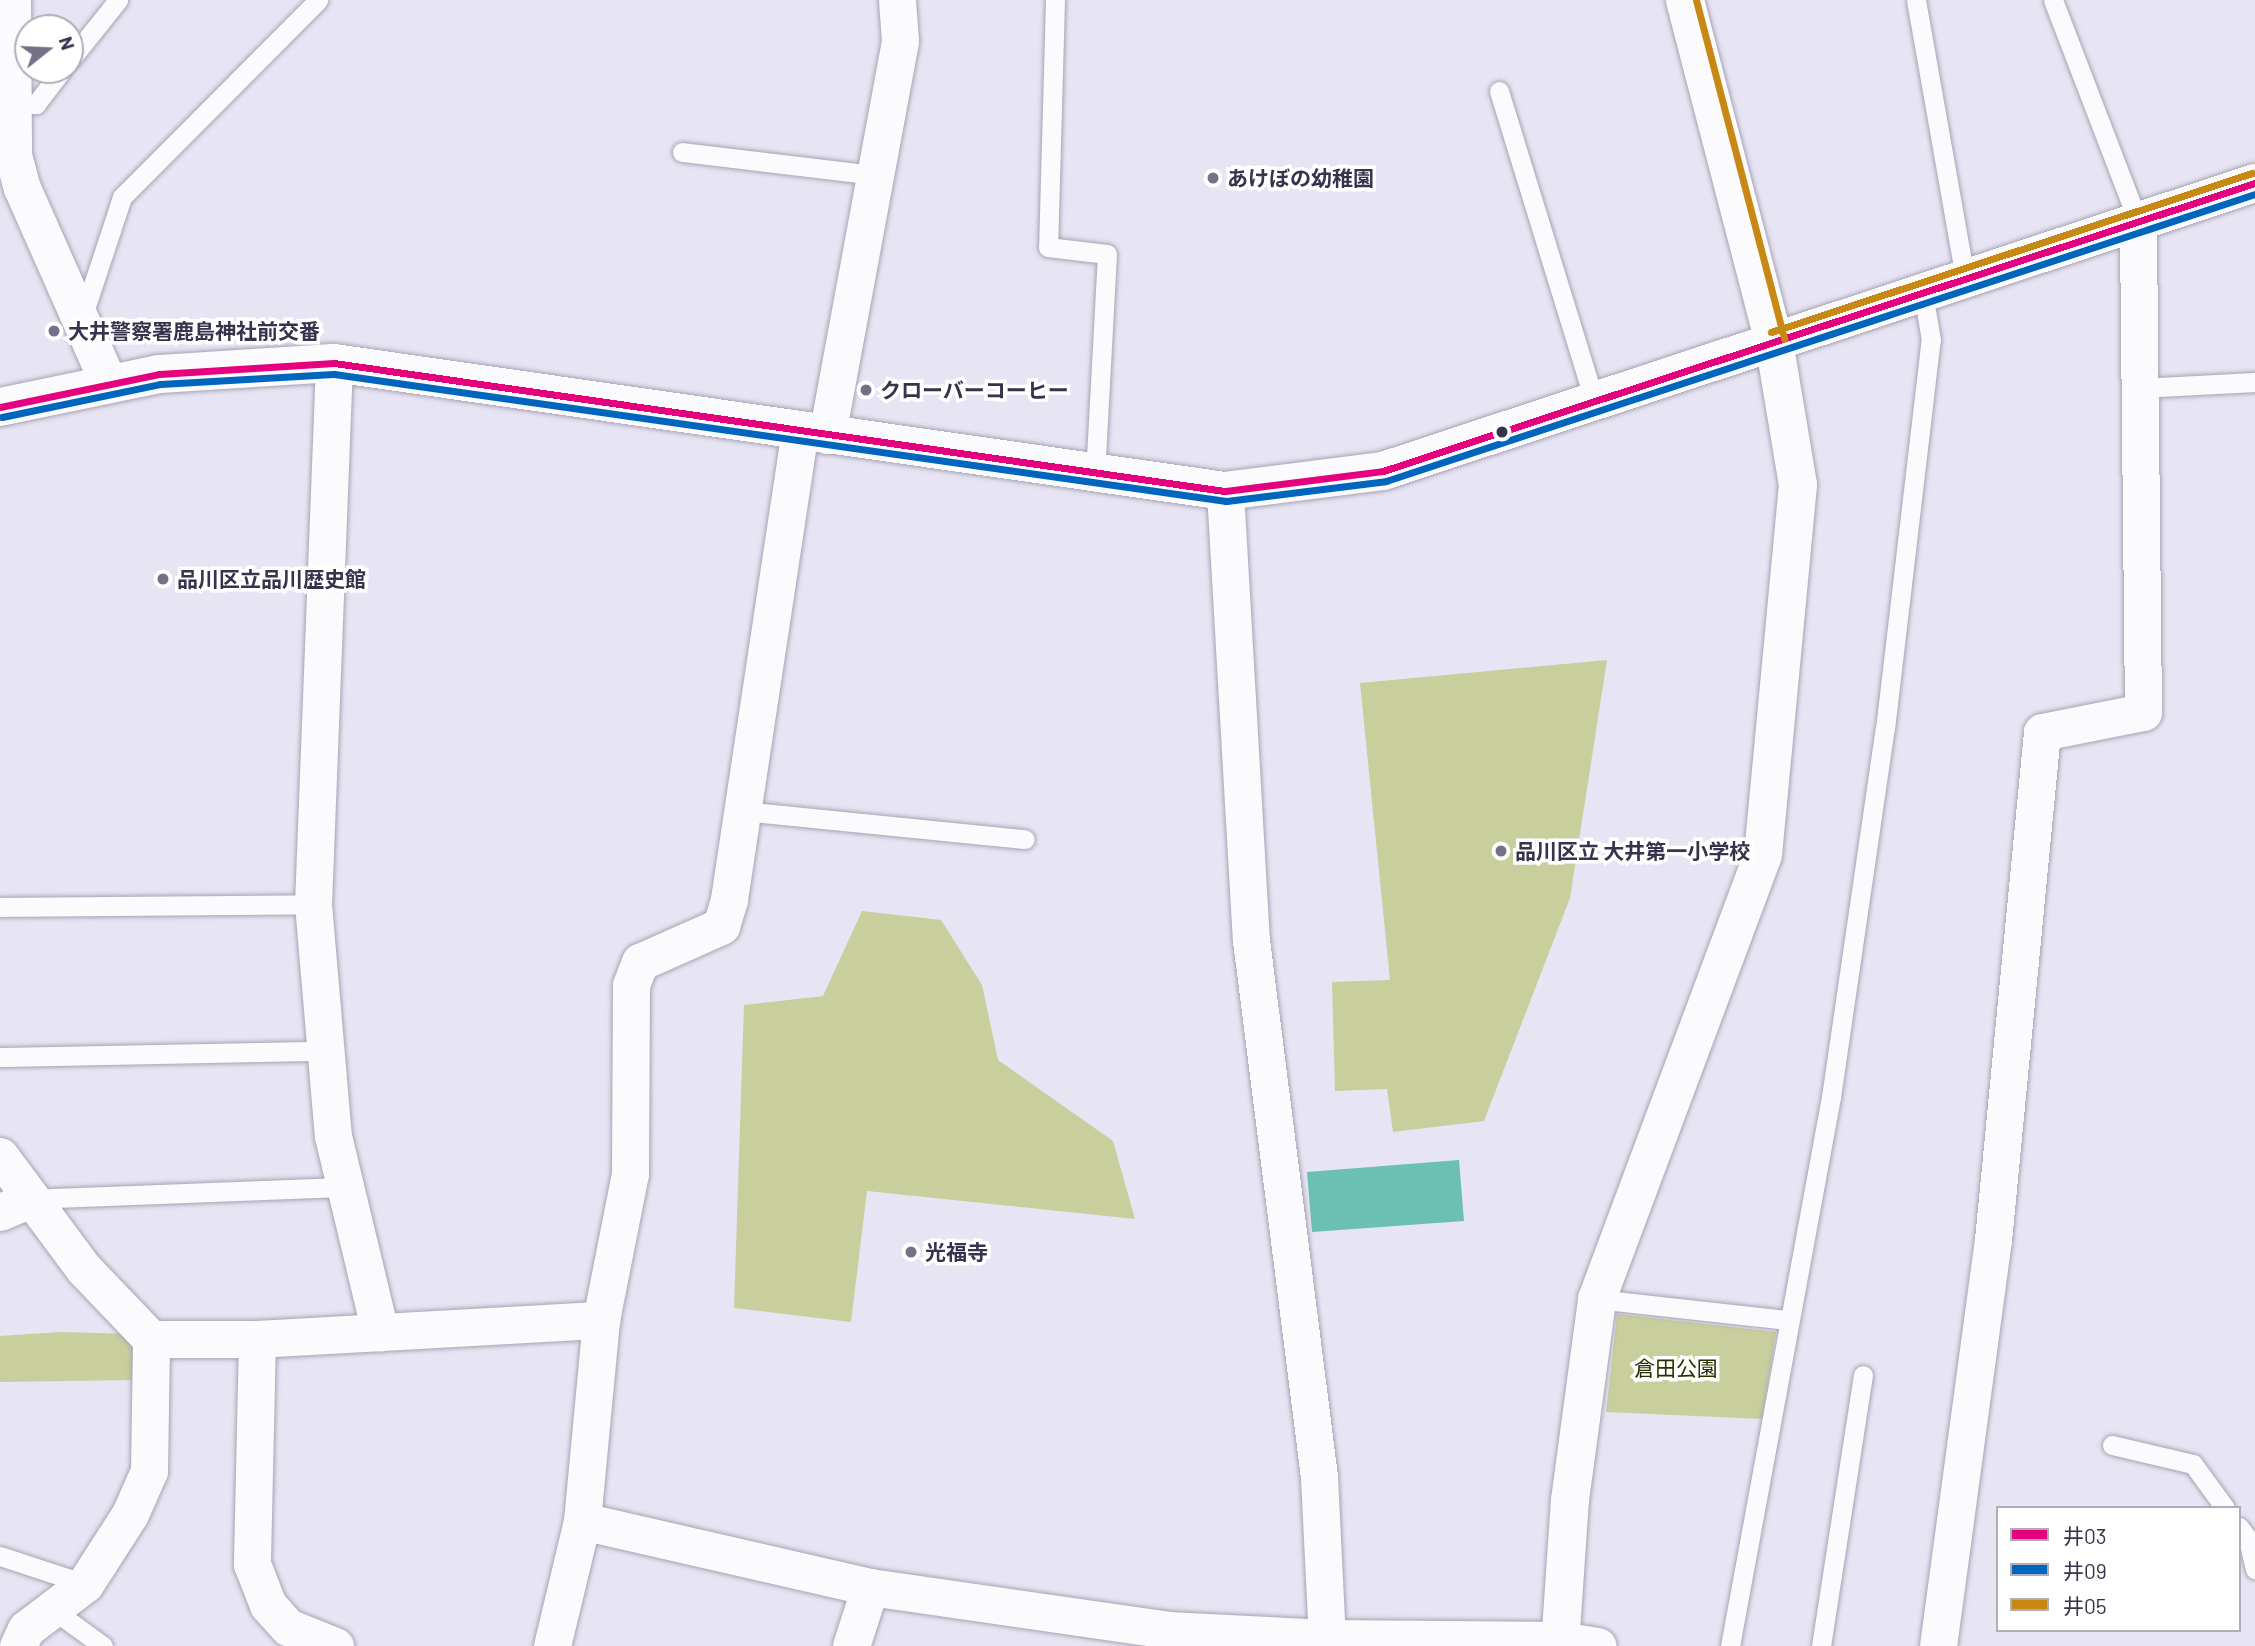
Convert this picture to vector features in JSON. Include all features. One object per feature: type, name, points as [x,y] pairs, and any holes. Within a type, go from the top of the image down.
[{"type":"main road","points":[[1560,1643],[1570,1500],[1597,1299],[1763,855],[1798,485],[1774,342],[1692,2]]},
{"type":"main road","points":[[0,407],[159,374],[334,363],[1095,475],[1225,491],[1384,471],[1594,399],[2255,183]]},
{"type":"street","points":[[552,1646],[582,1521],[601,1320],[630,1174],[631,985],[640,962],[721,926],[814,433],[875,176],[900,41],[897,0]]},
{"type":"street","points":[[16,3],[13,156],[22,188],[109,384]]},
{"type":"street","points":[[1938,1646],[1993,1240],[2042,732],[2143,712],[2138,222]]},
{"type":"street","points":[[334,363],[333,469],[320,629],[313,904],[333,1136],[380,1332]]},
{"type":"street","points":[[1225,491],[1251,940],[1319,1477],[1327,1639]]},
{"type":"street","points":[[0,1156],[16,1205],[84,1269],[151,1339],[149,1471],[109,1553],[85,1584],[26,1629],[18,1646]]},
{"type":"street","points":[[151,1339],[257,1339],[601,1320]]},
{"type":"street","points":[[257,1339],[252,1564],[268,1605],[288,1627],[335,1646]]},
{"type":"street","points":[[582,1521],[870,1587],[1167,1638],[1560,1643],[1598,1646]]},
{"type":"street","points":[[851,1646],[870,1587]]},
{"type":"lane","points":[[84,42],[118,0]]},
{"type":"lane","points":[[81,322],[122,197],[318,0]]},
{"type":"lane","points":[[1055,0],[1048,247],[1107,254],[1095,475]]},
{"type":"lane","points":[[1916,0],[1965,279]]},
{"type":"lane","points":[[2053,0],[2138,222]]},
{"type":"lane","points":[[13,103],[36,104],[51,84]]},
{"type":"lane","points":[[1499,91],[1594,399]]},
{"type":"lane","points":[[682,152],[875,176]]},
{"type":"lane","points":[[1730,1646],[1831,1097],[1885,729],[1931,340],[1923,293]]},
{"type":"lane","points":[[2139,388],[2255,382]]},
{"type":"lane","points":[[742,811],[1025,839]]},
{"type":"lane","points":[[0,907],[313,904]]},
{"type":"lane","points":[[0,1057],[326,1051]]},
{"type":"lane","points":[[16,1205],[346,1187]]},
{"type":"lane","points":[[1597,1299],[1788,1320]]},
{"type":"lane","points":[[1822,1646],[1863,1375]]},
{"type":"lane","points":[[2112,1446],[2193,1464],[2224,1506]]},
{"type":"lane","points":[[2241,1530],[2248,1539],[2255,1569]]},
{"type":"lane","points":[[0,1556],[85,1584]]},
{"type":"lane","points":[[52,1609],[103,1646]]},
{"type":"green space","points":[[1607,660],[1570,898],[1484,1121],[1393,1132],[1387,1089],[1335,1091],[1332,982],[1390,980],[1360,683]]},
{"type":"green space","points":[[862,911],[941,920],[982,985],[998,1060],[1113,1141],[1135,1219],[867,1191],[851,1322],[734,1308],[744,1005],[823,996]]},
{"type":"green space","name":"倉田公園","points":[[1617,1314],[1776,1332],[1762,1419],[1606,1412]]},
{"type":"green space","points":[[61,1332],[133,1334],[133,1380],[0,1382],[0,1336]]},
{"type":"shaded area","points":[[1459,1160],[1464,1221],[1312,1232],[1307,1172]]},
{"type":"transit line","name":"井05","points":[[1696,0],[1784,339]]},
{"type":"transit line","name":"井05","points":[[1771,332],[2252,173]]},
{"type":"transit line","name":"井03","points":[[0,407],[159,374],[334,363],[1225,491],[1383,471],[2255,183]]},
{"type":"transit line","name":"井09","points":[[2,417],[160,384],[334,374],[1226,501],[1386,481],[2255,194]]},
{"type":"place","name":"あけぼの幼稚園","points":[[1213,178]]},
{"type":"place","name":"大井警察署鹿島神社前交番","points":[[54,331]]},
{"type":"place","name":"クローバーコーヒー","points":[[866,390]]},
{"type":"place","name":"品川区立品川歴史館","points":[[163,579]]},
{"type":"place","name":"品川区立 大井第一小学校","points":[[1501,851]]},
{"type":"place","name":"光福寺","points":[[911,1252]]}]
